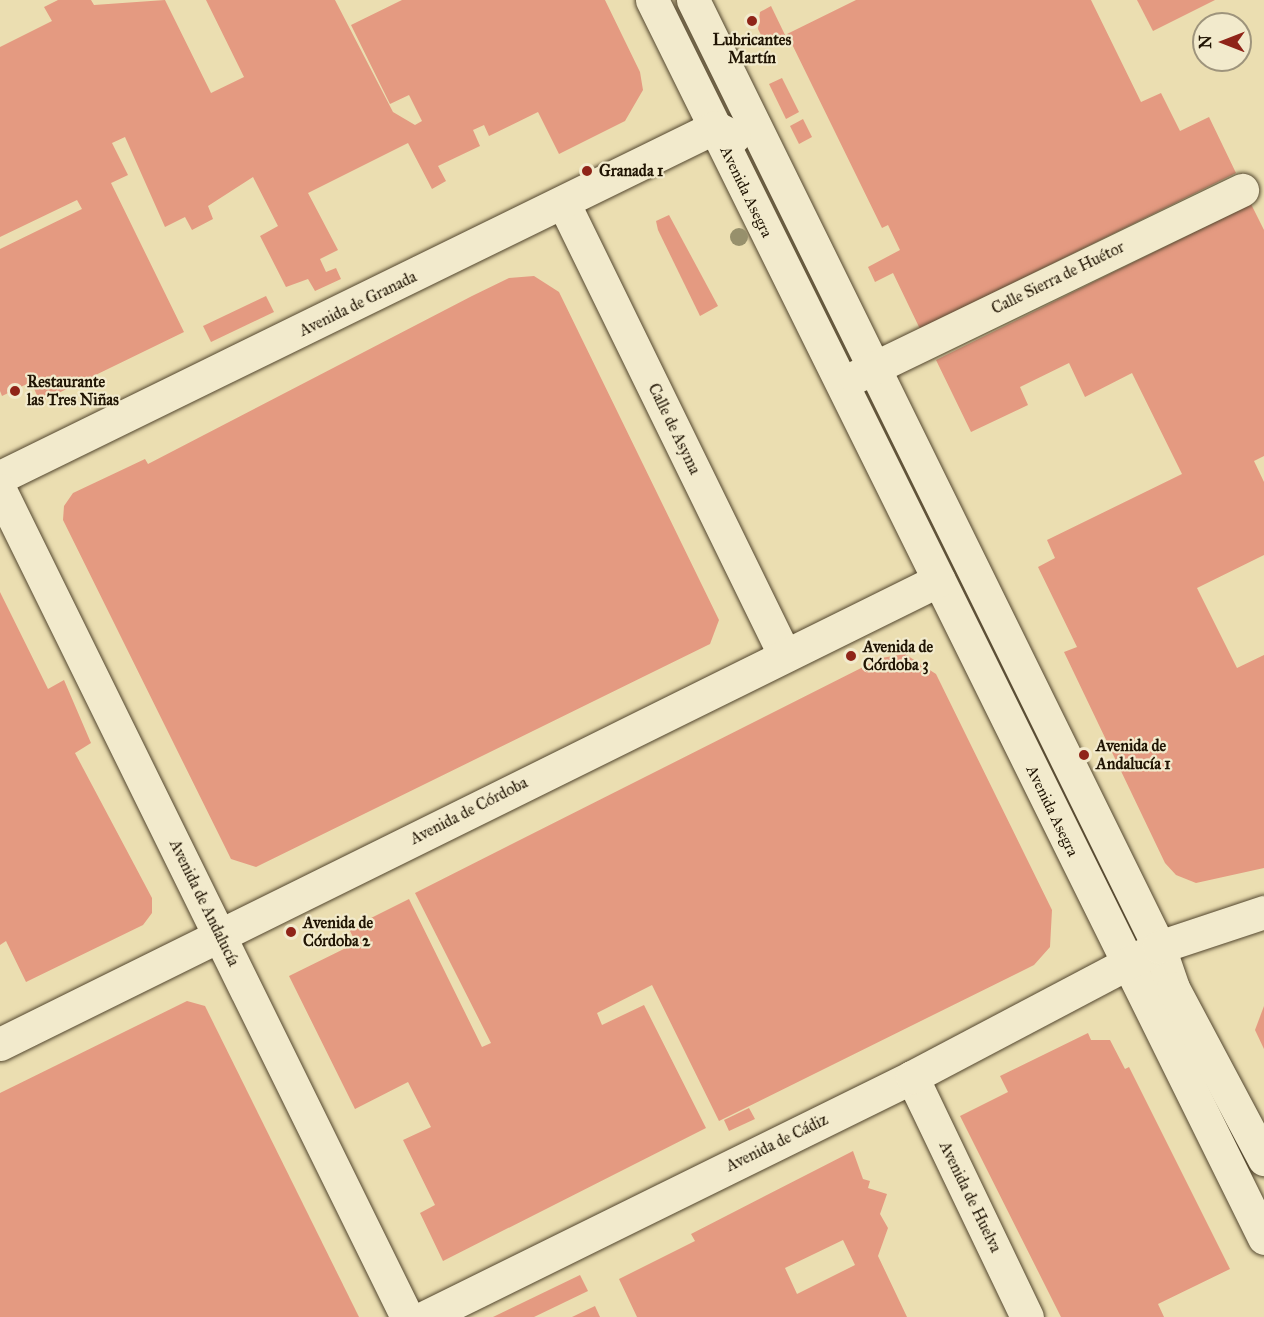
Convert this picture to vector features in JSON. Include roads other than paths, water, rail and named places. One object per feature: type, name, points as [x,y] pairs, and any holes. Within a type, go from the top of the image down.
[{"type":"street","name":"Avenida Asegra","points":[[652,0],[840,385],[939,580],[1128,967],[1264,1238]]},
{"type":"street","points":[[693,0],[1159,947],[1173,988],[1264,1159]]},
{"type":"street","points":[[715,128],[726,130],[743,145],[757,171],[789,192]]},
{"type":"street","name":"Avenida de Granada","points":[[0,477],[564,204],[715,128]]},
{"type":"street","name":"Calle Sierra de Huétor","points":[[875,367],[1242,190]]},
{"type":"street","name":"Calle de Asyma","points":[[564,204],[784,654]]},
{"type":"street","points":[[840,385],[875,367]]},
{"type":"street","name":"Avenida de Andalucía","points":[[0,490],[407,1317]]},
{"type":"street","points":[[939,580],[957,535]]},
{"type":"street","name":"Avenida de Córdoba","points":[[0,1044],[784,654],[939,580]]},
{"type":"street","name":"Avenida de Cádiz","points":[[425,1317],[912,1077],[1128,967],[1159,947],[1264,912]]},
{"type":"street","name":"Avenida de Huelva","points":[[912,1077],[1027,1317]]},
{"type":"place","name":"Lubricantes Martín","points":[[752,21]]},
{"type":"place","name":"Granada 1","points":[[587,171]]},
{"type":"place","name":"Restaurante las Tres Niñas","points":[[15,391]]},
{"type":"place","name":"Avenida de Córdoba 3","points":[[851,656]]},
{"type":"place","name":"Avenida de Andalucía 1","points":[[1084,755]]},
{"type":"place","name":"Avenida de Córdoba 2","points":[[291,932]]}]
